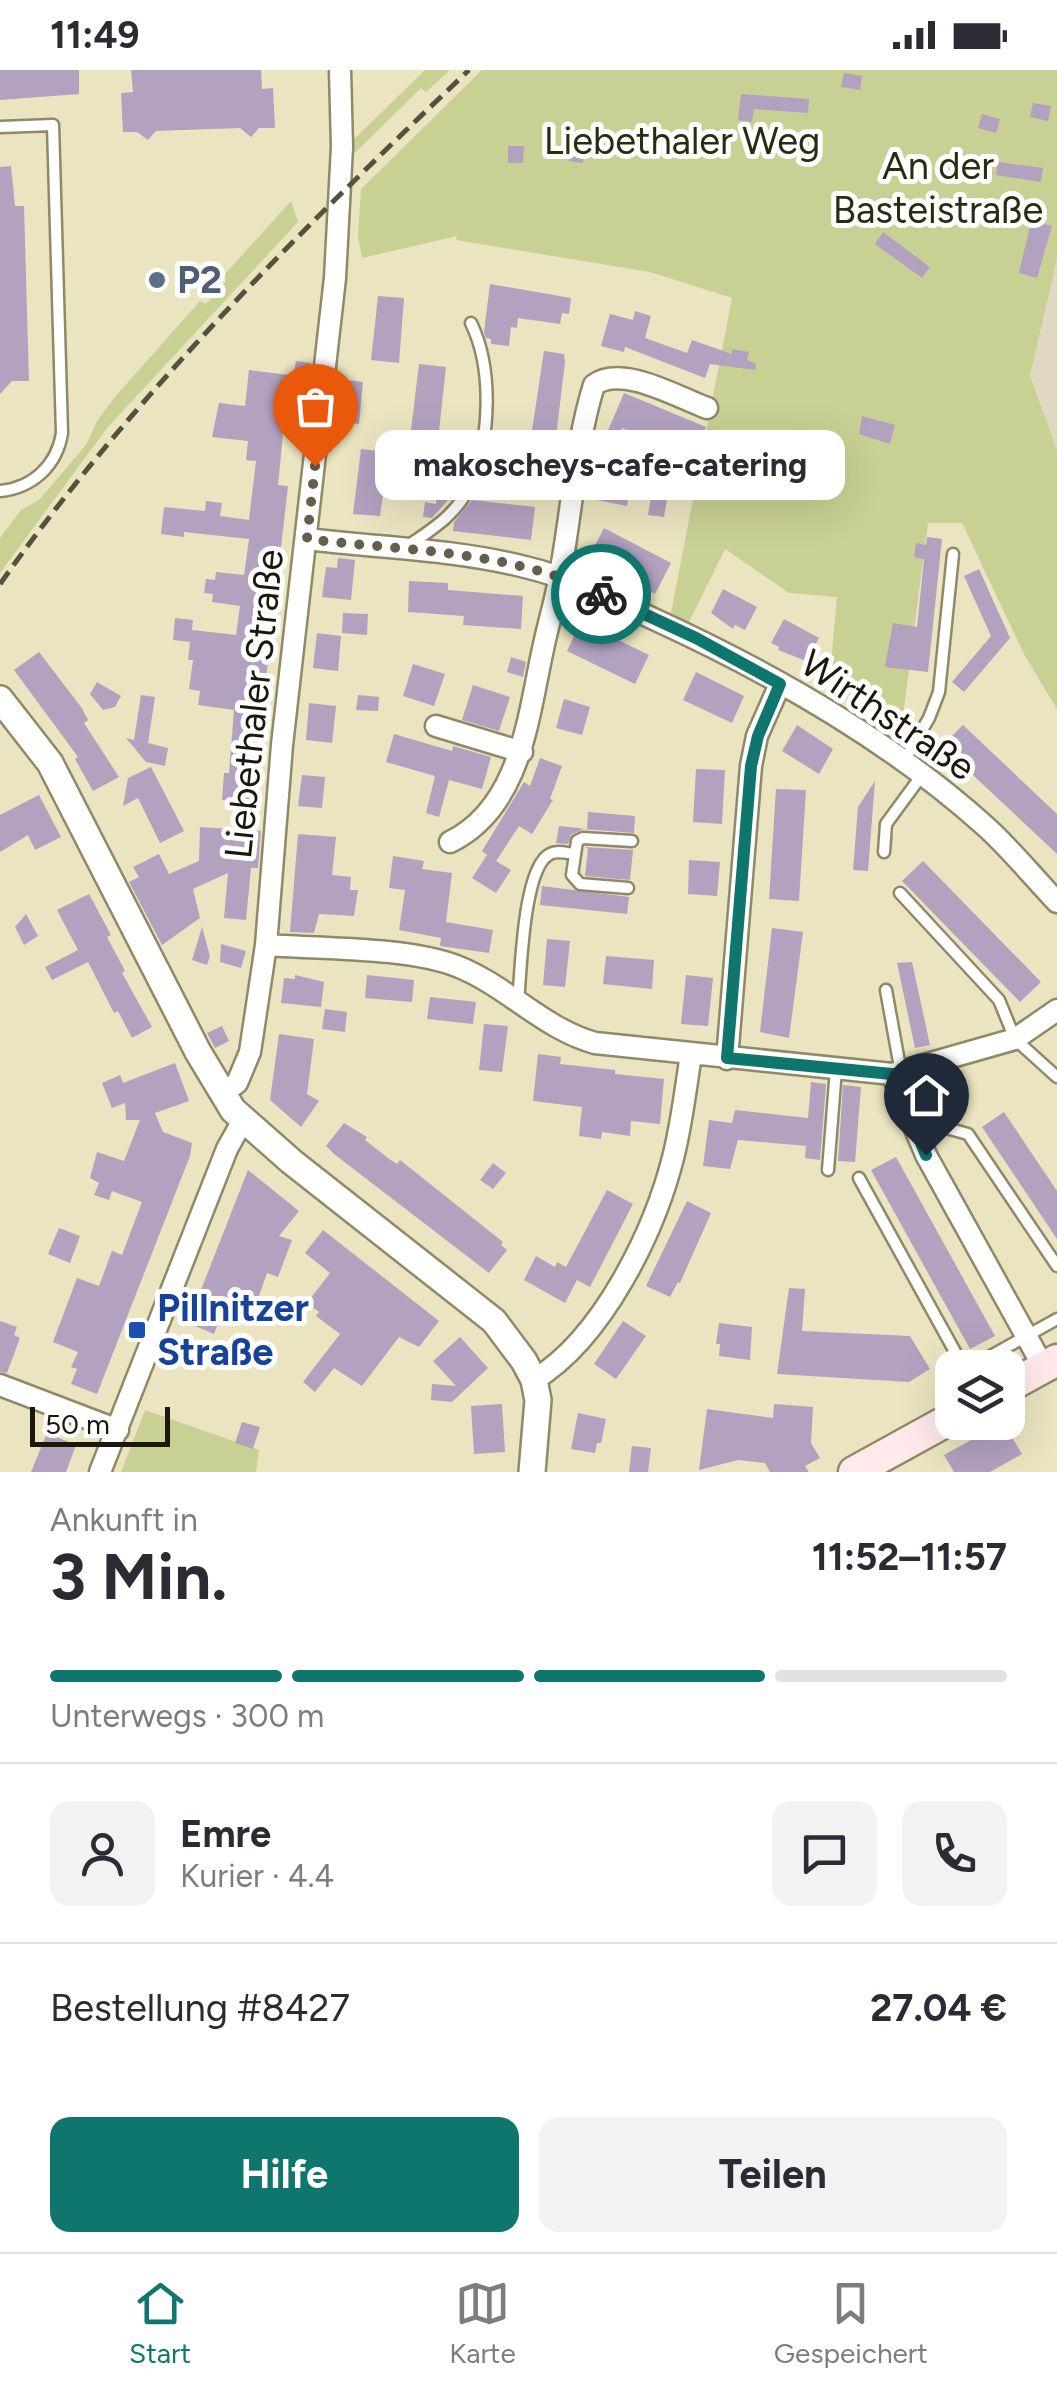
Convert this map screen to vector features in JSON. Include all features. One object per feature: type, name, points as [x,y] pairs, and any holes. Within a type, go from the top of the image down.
[{"type":"main road","points":[[1025,1378],[1050,1364]]},
{"type":"main road","points":[[854,1472],[935,1427]]},
{"type":"street","name":"Liebethaler Straße","points":[[221,1094],[236,1084],[250,1052],[266,945],[282,745],[336,264],[342,146],[340,70]]},
{"type":"street","points":[[450,842],[472,831],[493,804],[522,752],[560,577],[594,385],[610,376],[632,379],[707,408]]},
{"type":"street","name":"Wirthstraße","points":[[307,539],[487,559],[560,577],[696,638],[904,760],[987,827],[1057,902]]},
{"type":"street","points":[[727,1058],[751,766],[758,736],[780,684]]},
{"type":"street","points":[[0,699],[58,778],[221,1094],[243,1120],[494,1321],[534,1380],[538,1431],[532,1472]]},
{"type":"street","points":[[436,726],[522,752]]},
{"type":"street","points":[[266,945],[439,960],[462,968],[578,1039],[896,1074],[1015,1039],[1057,1010]]},
{"type":"street","points":[[534,1380],[548,1372],[584,1334],[622,1281],[643,1239],[674,1156],[691,1054]]},
{"type":"street","points":[[896,1074],[910,1118],[961,1222],[1026,1337],[1050,1364]]},
{"type":"street","points":[[100,1472],[227,1150],[243,1120]]},
{"type":"street","points":[[0,1384],[118,1430]]},
{"type":"lane","points":[[0,127],[53,125],[62,433],[55,457],[38,476],[17,488],[0,490]]},
{"type":"lane","points":[[404,548],[438,526],[470,487],[478,460],[488,381],[479,339],[471,323]]},
{"type":"lane","points":[[904,760],[940,692],[952,554]]},
{"type":"lane","points":[[884,852],[886,824],[923,774]]},
{"type":"lane","points":[[628,888],[580,884],[572,875],[577,841],[632,841]]},
{"type":"lane","points":[[518,1002],[534,876],[546,856],[554,852],[574,854]]},
{"type":"lane","points":[[900,893],[999,1000],[1015,1039],[1057,1077]]},
{"type":"lane","points":[[886,990],[896,1074]]},
{"type":"lane","points":[[828,1170],[836,1069]]},
{"type":"lane","points":[[910,1118],[968,1134],[1057,1266]]},
{"type":"lane","points":[[859,1178],[956,1350]]},
{"type":"lane","points":[[1001,1350],[1057,1319]]},
{"type":"shaded area","points":[[1057,259],[1057,450],[1030,376]]},
{"type":"green space","points":[[425,70],[450,70],[426,92],[421,88],[355,153],[348,153],[348,145]]},
{"type":"green space","points":[[482,70],[1057,70],[1057,259],[1030,376],[1057,450],[1057,709],[1025,656],[962,523],[928,523],[903,716],[828,694],[837,597],[789,593],[725,549],[687,626],[670,618],[732,298],[650,272],[456,240],[457,236],[362,258],[358,236],[361,189]]},
{"type":"green space","points":[[291,201],[298,222],[107,428],[0,573],[0,538],[21,510],[39,500],[86,445],[115,397],[200,301],[206,304],[226,281],[225,274]]},
{"type":"green space","points":[[145,1410],[259,1450],[256,1472],[121,1472]]},
{"type":"building","points":[[0,70],[79,70],[79,94],[0,100]]},
{"type":"building","points":[[131,70],[261,70],[262,89],[273,88],[275,128],[259,128],[251,137],[240,128],[156,131],[148,140],[137,132],[123,132],[121,93],[133,92]]},
{"type":"building","points":[[844,73],[862,76],[860,90],[841,87]]},
{"type":"building","points":[[741,94],[809,99],[808,113],[754,109],[752,122],[738,120]]},
{"type":"building","points":[[1033,103],[1051,106],[1048,121],[1030,117]]},
{"type":"building","points":[[982,114],[1000,119],[996,133],[978,128]]},
{"type":"building","points":[[508,146],[524,146],[523,163],[508,163]]},
{"type":"building","points":[[571,147],[585,149],[583,163],[569,161]]},
{"type":"building","points":[[998,162],[1043,168],[1041,182],[996,175]]},
{"type":"building","points":[[11,166],[15,206],[24,206],[29,381],[12,381],[0,394],[0,167]]},
{"type":"building","points":[[1031,221],[1052,226],[1037,278],[1019,273]]},
{"type":"building","points":[[883,232],[930,267],[922,278],[875,244]]},
{"type":"building","points":[[205,266],[221,281],[209,295],[192,281]]},
{"type":"building","points":[[490,284],[571,298],[569,314],[562,313],[560,324],[518,318],[517,328],[511,327],[509,346],[491,344],[484,332]]},
{"type":"building","points":[[378,296],[404,298],[399,363],[371,360]]},
{"type":"building","points":[[635,311],[651,316],[645,338],[687,353],[692,340],[732,354],[732,349],[749,352],[747,360],[756,364],[755,370],[710,364],[705,378],[625,347],[624,352],[601,346],[610,314],[633,320]]},
{"type":"building","points":[[544,351],[564,354],[565,362],[554,453],[529,450]]},
{"type":"building","points":[[296,361],[311,363],[310,380],[293,377]]},
{"type":"building","points":[[419,364],[446,367],[436,459],[408,455]]},
{"type":"building","points":[[249,370],[289,375],[278,485],[288,486],[252,802],[222,800],[224,773],[229,773],[234,710],[198,705],[200,691],[189,689],[193,660],[188,660],[190,642],[173,640],[175,618],[193,620],[192,630],[236,635],[240,606],[212,602],[213,594],[204,593],[206,579],[215,580],[216,572],[244,575],[249,539],[184,532],[184,537],[161,534],[164,507],[205,511],[206,501],[222,503],[220,516],[249,520],[256,461],[246,460],[248,441],[212,437],[219,403],[245,406]]},
{"type":"building","points":[[347,380],[363,382],[359,424],[342,422]]},
{"type":"building","points":[[624,393],[706,427],[694,458],[622,428],[616,454],[593,449],[597,431],[607,433]]},
{"type":"building","points":[[862,416],[895,425],[890,444],[859,434]]},
{"type":"building","points":[[721,447],[735,450],[731,471],[718,468]]},
{"type":"building","points":[[361,449],[389,452],[380,516],[353,514]]},
{"type":"building","points":[[604,464],[634,470],[627,506],[597,500]]},
{"type":"building","points":[[451,469],[466,471],[457,490],[432,518],[423,517],[425,502],[436,504],[437,491],[449,492]]},
{"type":"building","points":[[651,497],[667,500],[664,517],[648,515]]},
{"type":"building","points":[[472,500],[535,507],[531,540],[453,531],[454,522]]},
{"type":"building","points":[[604,528],[671,563],[655,594],[588,559]]},
{"type":"building","points":[[927,537],[942,539],[928,672],[885,667],[893,623],[917,627],[924,559],[914,557],[916,543],[926,545]]},
{"type":"building","points":[[338,558],[355,560],[351,600],[322,597],[326,567],[337,568]]},
{"type":"building","points":[[979,569],[1010,638],[964,692],[952,682],[991,636],[964,576]]},
{"type":"building","points":[[409,581],[448,583],[448,590],[523,596],[521,629],[463,625],[464,616],[408,612]]},
{"type":"building","points":[[723,589],[757,607],[745,630],[735,625],[733,629],[711,613]]},
{"type":"building","points":[[343,613],[368,614],[367,635],[342,633]]},
{"type":"building","points":[[784,619],[819,638],[806,661],[778,650],[771,643]]},
{"type":"building","points":[[581,622],[649,655],[635,684],[567,651]]},
{"type":"building","points":[[317,633],[341,636],[338,671],[313,668]]},
{"type":"building","points":[[39,652],[81,707],[88,720],[84,723],[119,777],[93,791],[75,759],[78,757],[14,670]]},
{"type":"building","points":[[511,657],[526,662],[523,677],[507,672]]},
{"type":"building","points":[[413,664],[445,674],[434,706],[403,696]]},
{"type":"building","points":[[696,672],[744,696],[732,723],[683,700]]},
{"type":"building","points":[[97,682],[121,696],[115,707],[103,710],[90,694]]},
{"type":"building","points":[[473,685],[510,697],[499,731],[462,720]]},
{"type":"building","points":[[141,695],[155,697],[148,743],[168,748],[165,766],[146,762],[126,738],[134,740]]},
{"type":"building","points":[[358,695],[379,697],[378,711],[356,710]]},
{"type":"building","points":[[564,699],[590,707],[582,735],[556,728]]},
{"type":"building","points":[[309,703],[336,706],[332,743],[306,740]]},
{"type":"building","points":[[797,725],[833,749],[819,774],[782,751]]},
{"type":"building","points":[[963,725],[1057,814],[1057,854],[942,746]]},
{"type":"building","points":[[394,734],[452,751],[453,746],[491,757],[482,789],[449,780],[439,817],[426,813],[435,776],[386,762]]},
{"type":"building","points":[[540,758],[562,766],[550,799],[553,800],[532,834],[519,826],[496,861],[511,870],[496,893],[472,878],[487,855],[482,851],[524,782],[530,786]]},
{"type":"building","points":[[151,767],[184,831],[160,843],[138,798],[123,806],[128,778]]},
{"type":"building","points":[[696,769],[725,770],[722,824],[693,822]]},
{"type":"building","points":[[302,775],[325,777],[322,808],[298,806]]},
{"type":"building","points":[[875,781],[868,871],[853,870],[858,807]]},
{"type":"building","points":[[776,789],[806,790],[799,901],[769,899]]},
{"type":"building","points":[[39,795],[61,837],[35,850],[28,835],[0,852],[0,815]]},
{"type":"building","points":[[588,812],[635,816],[634,833],[583,829],[571,835],[568,844],[556,843],[559,826],[587,829]]},
{"type":"building","points":[[200,827],[261,831],[258,868],[251,868],[246,920],[224,918],[228,873],[193,889],[200,918],[162,945],[129,882],[139,877],[133,867],[159,854],[169,874],[199,861]]},
{"type":"building","points":[[298,834],[336,837],[332,875],[351,877],[350,890],[358,890],[354,916],[319,914],[314,933],[290,932]]},
{"type":"building","points":[[585,847],[633,850],[630,880],[585,876]]},
{"type":"building","points":[[393,856],[424,861],[422,869],[452,873],[446,922],[493,930],[489,953],[440,946],[441,938],[399,930],[405,890],[389,888]]},
{"type":"building","points":[[689,860],[720,862],[717,896],[688,894]]},
{"type":"building","points":[[923,861],[1041,982],[1020,1002],[902,881]]},
{"type":"building","points":[[542,886],[629,897],[627,914],[540,905]]},
{"type":"building","points":[[89,894],[111,935],[107,937],[125,971],[122,973],[152,1027],[132,1038],[118,1011],[114,1013],[88,962],[52,980],[45,967],[78,950],[57,910]]},
{"type":"building","points":[[26,914],[38,936],[24,945],[15,927]]},
{"type":"building","points":[[202,927],[210,956],[207,965],[192,960]]},
{"type":"building","points":[[772,928],[803,932],[789,1038],[760,1032]]},
{"type":"building","points":[[547,939],[570,941],[565,987],[543,985]]},
{"type":"building","points":[[221,944],[246,951],[241,968],[220,962]]},
{"type":"building","points":[[606,956],[654,960],[652,989],[603,984]]},
{"type":"building","points":[[912,962],[930,1045],[915,1048],[897,963]]},
{"type":"building","points":[[295,975],[324,982],[321,1007],[281,1003],[284,978],[295,979]]},
{"type":"building","points":[[367,975],[414,980],[412,1002],[365,998]]},
{"type":"building","points":[[686,975],[713,978],[708,1026],[681,1024]]},
{"type":"building","points":[[430,997],[476,1002],[473,1024],[427,1019]]},
{"type":"building","points":[[325,1009],[347,1012],[345,1032],[322,1029]]},
{"type":"building","points":[[484,1024],[508,1026],[502,1072],[479,1070]]},
{"type":"building","points":[[222,1026],[229,1041],[215,1048],[207,1033]]},
{"type":"building","points":[[279,1034],[314,1039],[307,1094],[319,1101],[301,1127],[270,1100]]},
{"type":"building","points":[[538,1054],[561,1057],[560,1064],[664,1079],[660,1124],[631,1121],[630,1136],[602,1132],[601,1139],[579,1136],[582,1107],[533,1101]]},
{"type":"building","points":[[175,1063],[189,1101],[155,1113],[163,1132],[192,1143],[190,1156],[97,1394],[71,1384],[77,1369],[71,1367],[78,1352],[53,1342],[77,1278],[99,1286],[112,1251],[122,1255],[142,1202],[112,1191],[109,1200],[94,1195],[99,1183],[90,1178],[97,1152],[124,1161],[140,1120],[126,1120],[125,1103],[112,1108],[102,1083],[120,1075],[123,1083]]},
{"type":"building","points":[[811,1082],[826,1084],[820,1160],[805,1158],[806,1146],[738,1140],[730,1169],[703,1166],[709,1120],[732,1123],[735,1110],[808,1118]]},
{"type":"building","points":[[843,1085],[861,1087],[855,1162],[838,1161]]},
{"type":"building","points":[[1004,1112],[1057,1191],[1057,1239],[982,1127]]},
{"type":"building","points":[[344,1123],[397,1164],[400,1160],[503,1242],[501,1245],[507,1250],[489,1273],[326,1146]]},
{"type":"building","points":[[896,1157],[995,1336],[970,1349],[871,1170]]},
{"type":"building","points":[[493,1163],[506,1173],[493,1189],[480,1180]]},
{"type":"building","points":[[248,1170],[299,1211],[279,1236],[292,1240],[278,1277],[267,1273],[253,1313],[226,1303],[214,1334],[188,1323]]},
{"type":"building","points":[[607,1190],[633,1204],[590,1287],[577,1280],[565,1303],[524,1280],[536,1256],[555,1267],[557,1262],[566,1267]]},
{"type":"building","points":[[687,1201],[711,1213],[670,1297],[646,1286]]},
{"type":"building","points":[[59,1228],[80,1236],[70,1263],[48,1254]]},
{"type":"building","points":[[323,1230],[439,1321],[419,1347],[399,1337],[362,1386],[334,1368],[315,1392],[303,1382],[340,1334],[316,1316],[319,1312],[307,1303],[330,1273],[305,1253]]},
{"type":"building","points":[[789,1288],[805,1289],[802,1331],[910,1336],[930,1369],[909,1382],[777,1374]]},
{"type":"building","points":[[0,1321],[17,1327],[14,1335],[20,1338],[7,1373],[0,1372]]},
{"type":"building","points":[[623,1321],[646,1336],[616,1379],[594,1364]]},
{"type":"building","points":[[719,1323],[752,1327],[750,1360],[719,1356]]},
{"type":"building","points":[[460,1337],[488,1368],[452,1402],[431,1400],[432,1384],[456,1386],[433,1361]]},
{"type":"building","points":[[502,1404],[505,1452],[474,1454],[471,1406]]},
{"type":"building","points":[[774,1404],[813,1407],[811,1443],[820,1458],[805,1466],[809,1472],[770,1472],[765,1463],[738,1460],[699,1470],[707,1409],[773,1418]]},
{"type":"building","points":[[578,1413],[606,1419],[595,1453],[571,1449]]},
{"type":"building","points":[[242,1422],[260,1427],[253,1449],[235,1443]]},
{"type":"building","points":[[47,1433],[76,1445],[66,1472],[31,1472]]},
{"type":"building","points":[[971,1440],[1014,1440],[1022,1454],[990,1472],[954,1472],[944,1455]]},
{"type":"building","points":[[632,1446],[651,1448],[648,1472],[629,1472]]},
{"type":"railway","points":[[0,584],[106,446],[163,380],[343,191],[469,70]]},
{"type":"way so far","points":[[315,466],[307,539],[487,559],[560,577],[601,594]]},
{"type":"place","name":"P2","points":[[157,280]]},
{"type":"place","name":"makoscheys-cafe-catering","points":[[315,466]]},
{"type":"place","name":"Pillnitzer Straße","points":[[137,1330]]},
{"type":"route","points":[[601,594],[696,638],[780,684],[758,736],[751,766],[727,1058],[892,1074],[926,1155]]},
{"type":"park label","name":"Liebethaler Weg","points":[[682,141]]},
{"type":"park label","name":"An der Basteistraße","points":[[938,188]]}]
